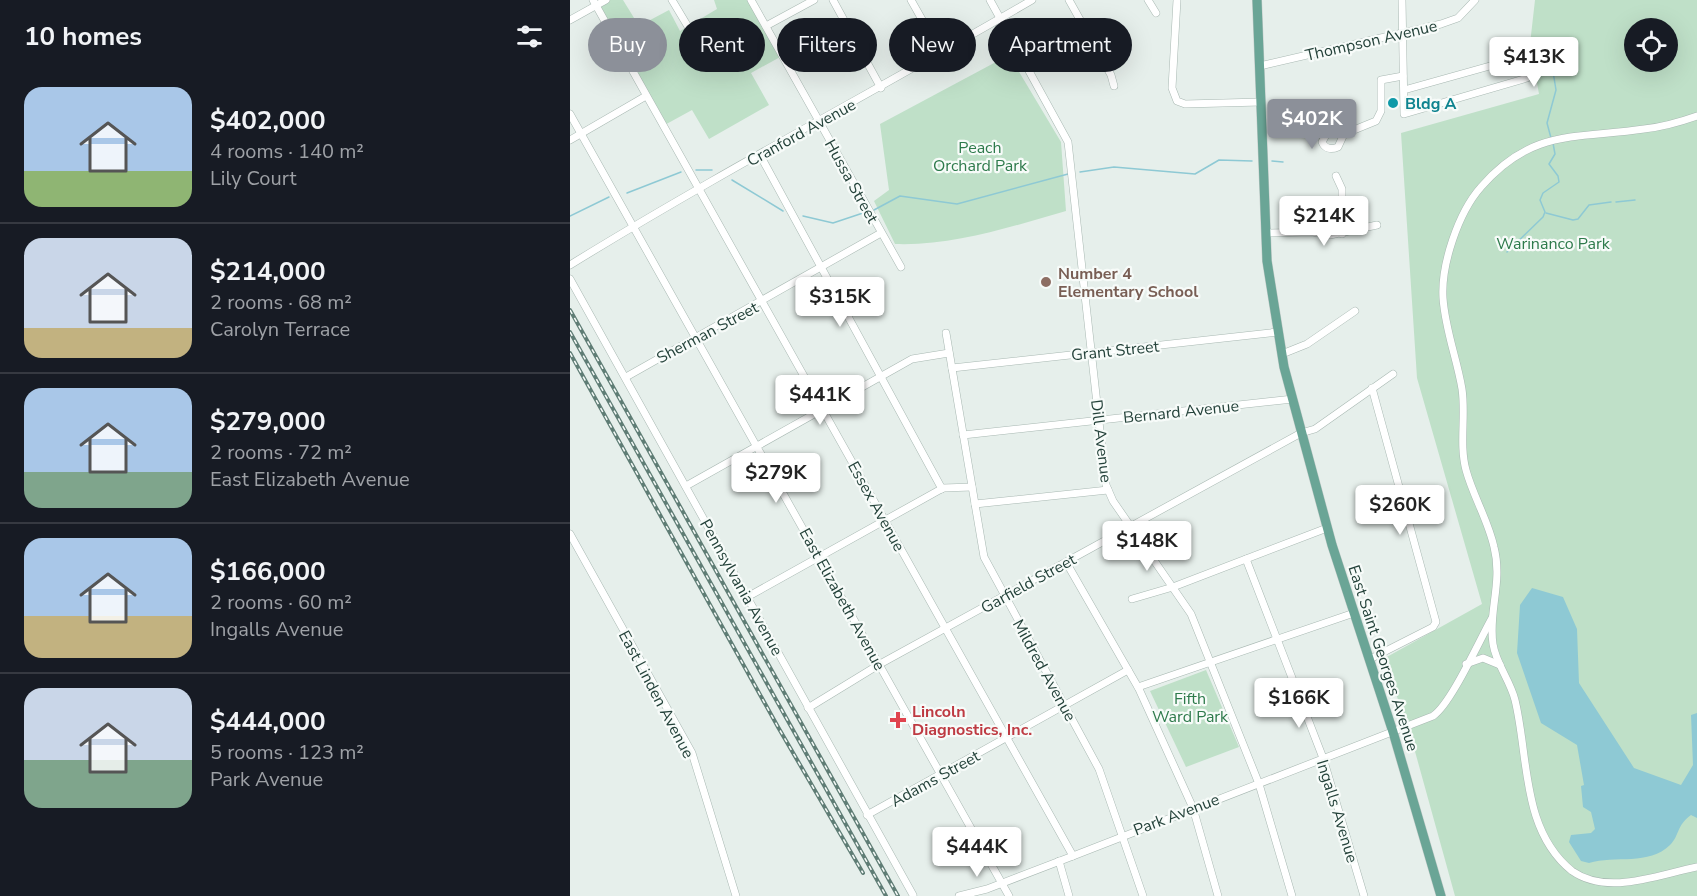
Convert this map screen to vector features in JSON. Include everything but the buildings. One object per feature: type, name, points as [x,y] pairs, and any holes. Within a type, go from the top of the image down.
[{"type":"main road","name":"East Saint Georges Avenue","points":[[1257,0],[1267,261],[1282,354],[1327,528],[1393,732],[1441,896]]},
{"type":"street","points":[[570,20],[594,3],[606,0]]},
{"type":"street","points":[[672,0],[683,18]]},
{"type":"street","name":"Hussa Street","points":[[751,0],[872,218],[902,267]]},
{"type":"street","points":[[766,26],[814,0]]},
{"type":"street","points":[[833,0],[881,88]]},
{"type":"street","points":[[911,0],[921,18]]},
{"type":"street","name":"Dill Avenue","points":[[990,0],[1000,18]]},
{"type":"street","name":"Cranford Avenue","points":[[1000,18],[1032,0]]},
{"type":"street","points":[[1069,0],[1111,75],[1114,86]]},
{"type":"street","points":[[1148,0],[1156,13]]},
{"type":"street","points":[[1177,0],[1172,88],[1177,101],[1185,105],[1261,102]]},
{"type":"street","points":[[1402,0],[1404,114],[1527,78],[1522,57],[1404,90]]},
{"type":"street","name":"Thompson Avenue","points":[[1260,66],[1458,18],[1476,0]]},
{"type":"street","name":"Essex Avenue","points":[[594,3],[1073,856]]},
{"type":"street","name":"Cranford Avenue","points":[[570,265],[633,226],[908,72]]},
{"type":"street","name":"Dill Avenue","points":[[1030,72],[1068,142],[1108,490],[1191,614],[1258,783],[1292,896]]},
{"type":"street","points":[[1344,134],[1376,121],[1381,111],[1381,80],[1404,76]]},
{"type":"street","points":[[570,140],[646,96]]},
{"type":"street","name":"East Elizabeth Avenue","points":[[570,114],[756,447],[820,555],[879,665],[943,774],[1009,896]]},
{"type":"street","points":[[1697,116],[1652,128],[1559,137],[1545,142],[1503,166],[1479,188],[1452,241],[1444,270],[1443,299],[1462,391],[1463,456],[1496,555],[1498,592],[1493,643],[1516,704],[1527,781],[1536,815],[1557,857],[1573,873],[1587,880],[1606,885],[1643,882],[1697,867]]},
{"type":"street","points":[[760,155],[942,489]]},
{"type":"street","points":[[1336,176],[1342,189],[1342,234]]},
{"type":"street","points":[[1266,233],[1342,234],[1377,225]]},
{"type":"street","name":"Sherman Street","points":[[626,377],[694,336],[762,302],[881,232]]},
{"type":"street","name":"Pennsylvania Avenue","points":[[570,279],[913,895]]},
{"type":"street","points":[[1282,354],[1307,344],[1355,311]]},
{"type":"street","name":"Grant Street","points":[[952,368],[1278,332]]},
{"type":"street","points":[[748,596],[942,489],[972,487],[946,333]]},
{"type":"street","points":[[686,486],[912,359],[949,353]]},
{"type":"street","name":"Garfield Street","points":[[808,708],[945,628],[1301,433],[1316,429],[1393,374]]},
{"type":"street","points":[[1370,659],[1433,627],[1436,622],[1372,388]]},
{"type":"street","name":"Bernard Avenue","points":[[963,435],[1293,399]]},
{"type":"street","name":"Mildred Avenue","points":[[972,487],[984,557],[1099,768],[1124,834],[1143,896]]},
{"type":"street","points":[[975,504],[1108,490]]},
{"type":"street","points":[[1132,598],[1173,587],[1327,528]]},
{"type":"street","name":"East Linden Avenue","points":[[570,534],[692,753],[736,896]]},
{"type":"street","name":"Ingalls Avenue","points":[[1246,559],[1323,758],[1364,896]]},
{"type":"street","points":[[1066,562],[1138,687],[1193,808],[1218,896]]},
{"type":"street","points":[[1138,687],[1354,613]]},
{"type":"street","name":"Park Avenue","points":[[959,896],[1073,856],[1124,834],[1393,732],[1441,710],[1448,702],[1466,664],[1494,616]]},
{"type":"street","points":[[1466,664],[1483,658],[1500,665]]},
{"type":"street","name":"Adams Street","points":[[867,815],[1128,670]]},
{"type":"street","points":[[1059,861],[1069,896]]},
{"type":"green space","points":[[607,0],[623,0],[634,18],[599,18],[593,7]]},
{"type":"green space","points":[[714,0],[751,0],[761,18],[702,18],[717,9]]},
{"type":"green space","name":"Warinanco Park","points":[[1535,0],[1697,0],[1697,896],[1455,896],[1411,737],[1385,662],[1385,658],[1482,604],[1417,378],[1401,133],[1539,94],[1530,44]]},
{"type":"green space","points":[[669,10],[679,29],[679,72],[753,72],[751,73],[769,105],[709,139],[692,110],[661,127],[630,72],[667,72],[667,18],[654,18]]},
{"type":"green space","points":[[765,25],[777,47],[777,59],[765,65]]},
{"type":"green space","name":"Peach Orchard Park","points":[[988,66],[988,72],[1019,72],[1061,142],[1066,211],[960,239],[895,244],[874,201],[889,190],[880,124]]},
{"type":"green space","name":"Fifth Ward Park","points":[[1206,670],[1239,747],[1186,767],[1150,691]]},
{"type":"water","points":[[1532,588],[1563,597],[1577,629],[1579,683],[1634,768],[1681,785],[1693,765],[1691,715],[1697,713],[1697,818],[1691,815],[1686,819],[1670,845],[1652,856],[1589,863],[1581,861],[1569,842],[1571,835],[1591,833],[1595,829],[1591,812],[1583,807],[1581,786],[1584,785],[1577,745],[1541,723],[1517,653],[1520,605]]},
{"type":"waterway","points":[[1550,53],[1556,90],[1547,123],[1551,138]]},
{"type":"waterway","points":[[1507,252],[1543,217],[1545,212],[1540,200],[1543,193],[1559,182],[1558,176],[1549,164],[1555,154],[1553,143]]},
{"type":"waterway","points":[[1080,172],[1114,167],[1195,174],[1219,160],[1252,161]]},
{"type":"waterway","points":[[1272,161],[1283,162]]},
{"type":"waterway","points":[[696,170],[712,170]]},
{"type":"waterway","points":[[627,193],[681,172]]},
{"type":"waterway","points":[[874,210],[900,196],[957,204],[1068,174]]},
{"type":"waterway","points":[[732,180],[783,211]]},
{"type":"waterway","points":[[570,216],[609,197]]},
{"type":"waterway","points":[[1616,202],[1635,200]]},
{"type":"waterway","points":[[1546,213],[1573,220],[1578,219],[1589,205],[1611,202]]},
{"type":"waterway","points":[[803,216],[833,223],[866,212]]},
{"type":"railway","points":[[570,310],[898,896]]},
{"type":"railway","points":[[570,332],[886,896]]},
{"type":"railway","points":[[570,353],[778,727],[863,873]]},
{"type":"place","name":"Bldg A","points":[[1393,103]]},
{"type":"place","name":"Number 4 Elementary School","points":[[1046,282]]},
{"type":"place","name":"Lincoln Diagnostics, Inc.","points":[[898,720]]}]
